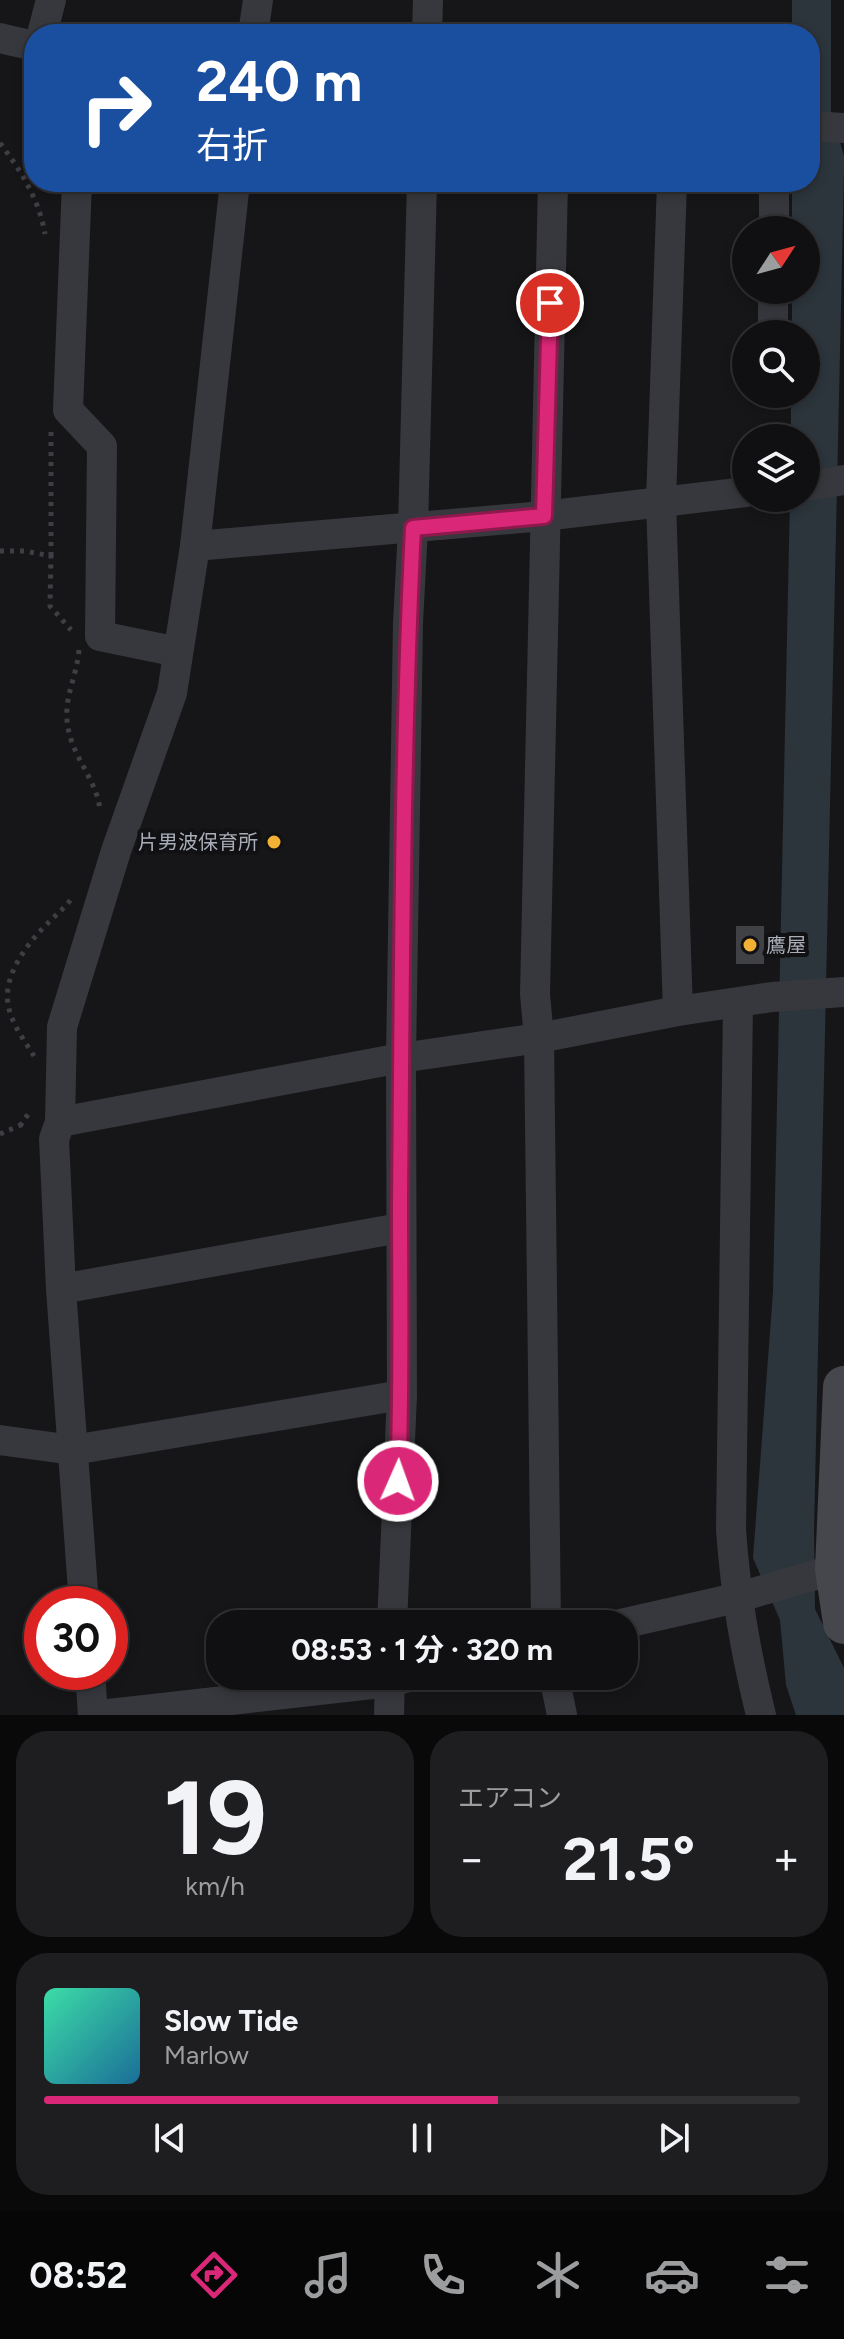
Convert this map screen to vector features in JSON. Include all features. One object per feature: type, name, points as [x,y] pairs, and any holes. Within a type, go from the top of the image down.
[{"type":"main road","points":[[844,1387],[827,1572],[844,1623]]},
{"type":"street","points":[[45,24],[51,0]]},
{"type":"street","points":[[254,24],[258,0]]},
{"type":"street","points":[[427,24],[428,0]]},
{"type":"street","points":[[0,38],[24,44]]},
{"type":"street","points":[[820,127],[844,128]]},
{"type":"street","points":[[77,192],[68,410],[102,446],[100,636],[178,652]]},
{"type":"street","points":[[83,1586],[61,1289],[54,1139],[47,1114],[62,1027],[116,851],[172,693],[195,546],[234,192]]},
{"type":"street","points":[[393,1610],[402,1395],[401,1058],[408,623],[422,192]]},
{"type":"street","points":[[546,1610],[539,1038],[535,994],[553,192]]},
{"type":"street","points":[[672,192],[661,501],[678,1011]]},
{"type":"street","points":[[774,192],[774,216]]},
{"type":"street","points":[[820,484],[844,480]]},
{"type":"street","points":[[195,546],[544,516],[732,493]]},
{"type":"street","points":[[47,1114],[539,1038],[678,1011],[772,997],[837,992]]},
{"type":"street","points":[[738,1003],[731,1530],[745,1595],[744,1648],[761,1715]]},
{"type":"street","points":[[61,1289],[400,1228]]},
{"type":"street","points":[[0,1440],[73,1450],[402,1395]]},
{"type":"street","points":[[638,1620],[827,1572]]},
{"type":"street","points":[[91,1690],[93,1715]]},
{"type":"street","points":[[100,1715],[301,1690]]},
{"type":"street","points":[[389,1715],[394,1690]]},
{"type":"street","points":[[557,1690],[562,1715]]},
{"type":"path","points":[[0,551],[25,551],[51,556],[50,606],[74,636]]},
{"type":"path","points":[[79,646],[77,668],[66,697],[69,735],[99,799],[100,813]]},
{"type":"path","points":[[35,1058],[8,1004],[11,974],[28,948],[49,922],[63,911],[78,889]]},
{"type":"path","points":[[20,1126],[47,1114]]},
{"type":"shaded area","points":[[792,0],[831,0],[831,111],[844,156],[814,1532],[815,1609],[844,1668],[844,1715],[796,1715],[786,1685],[780,1620],[753,1558],[773,1292],[790,512],[820,512],[820,424],[791,424],[791,408],[820,408],[820,320],[792,320],[792,304],[820,304],[820,216],[792,216],[792,192],[820,192],[820,24],[792,24]]},
{"type":"building","name":"鷹屋","points":[[736,926],[764,926],[764,964],[736,964]]},
{"type":"place","name":"片男波保育所","points":[[274,842]]},
{"type":"place","name":"鷹屋","points":[[750,945]]},
{"type":"route","points":[[398,1481],[402,1395],[401,1058],[408,623],[413,528],[544,516],[550,303]]}]
